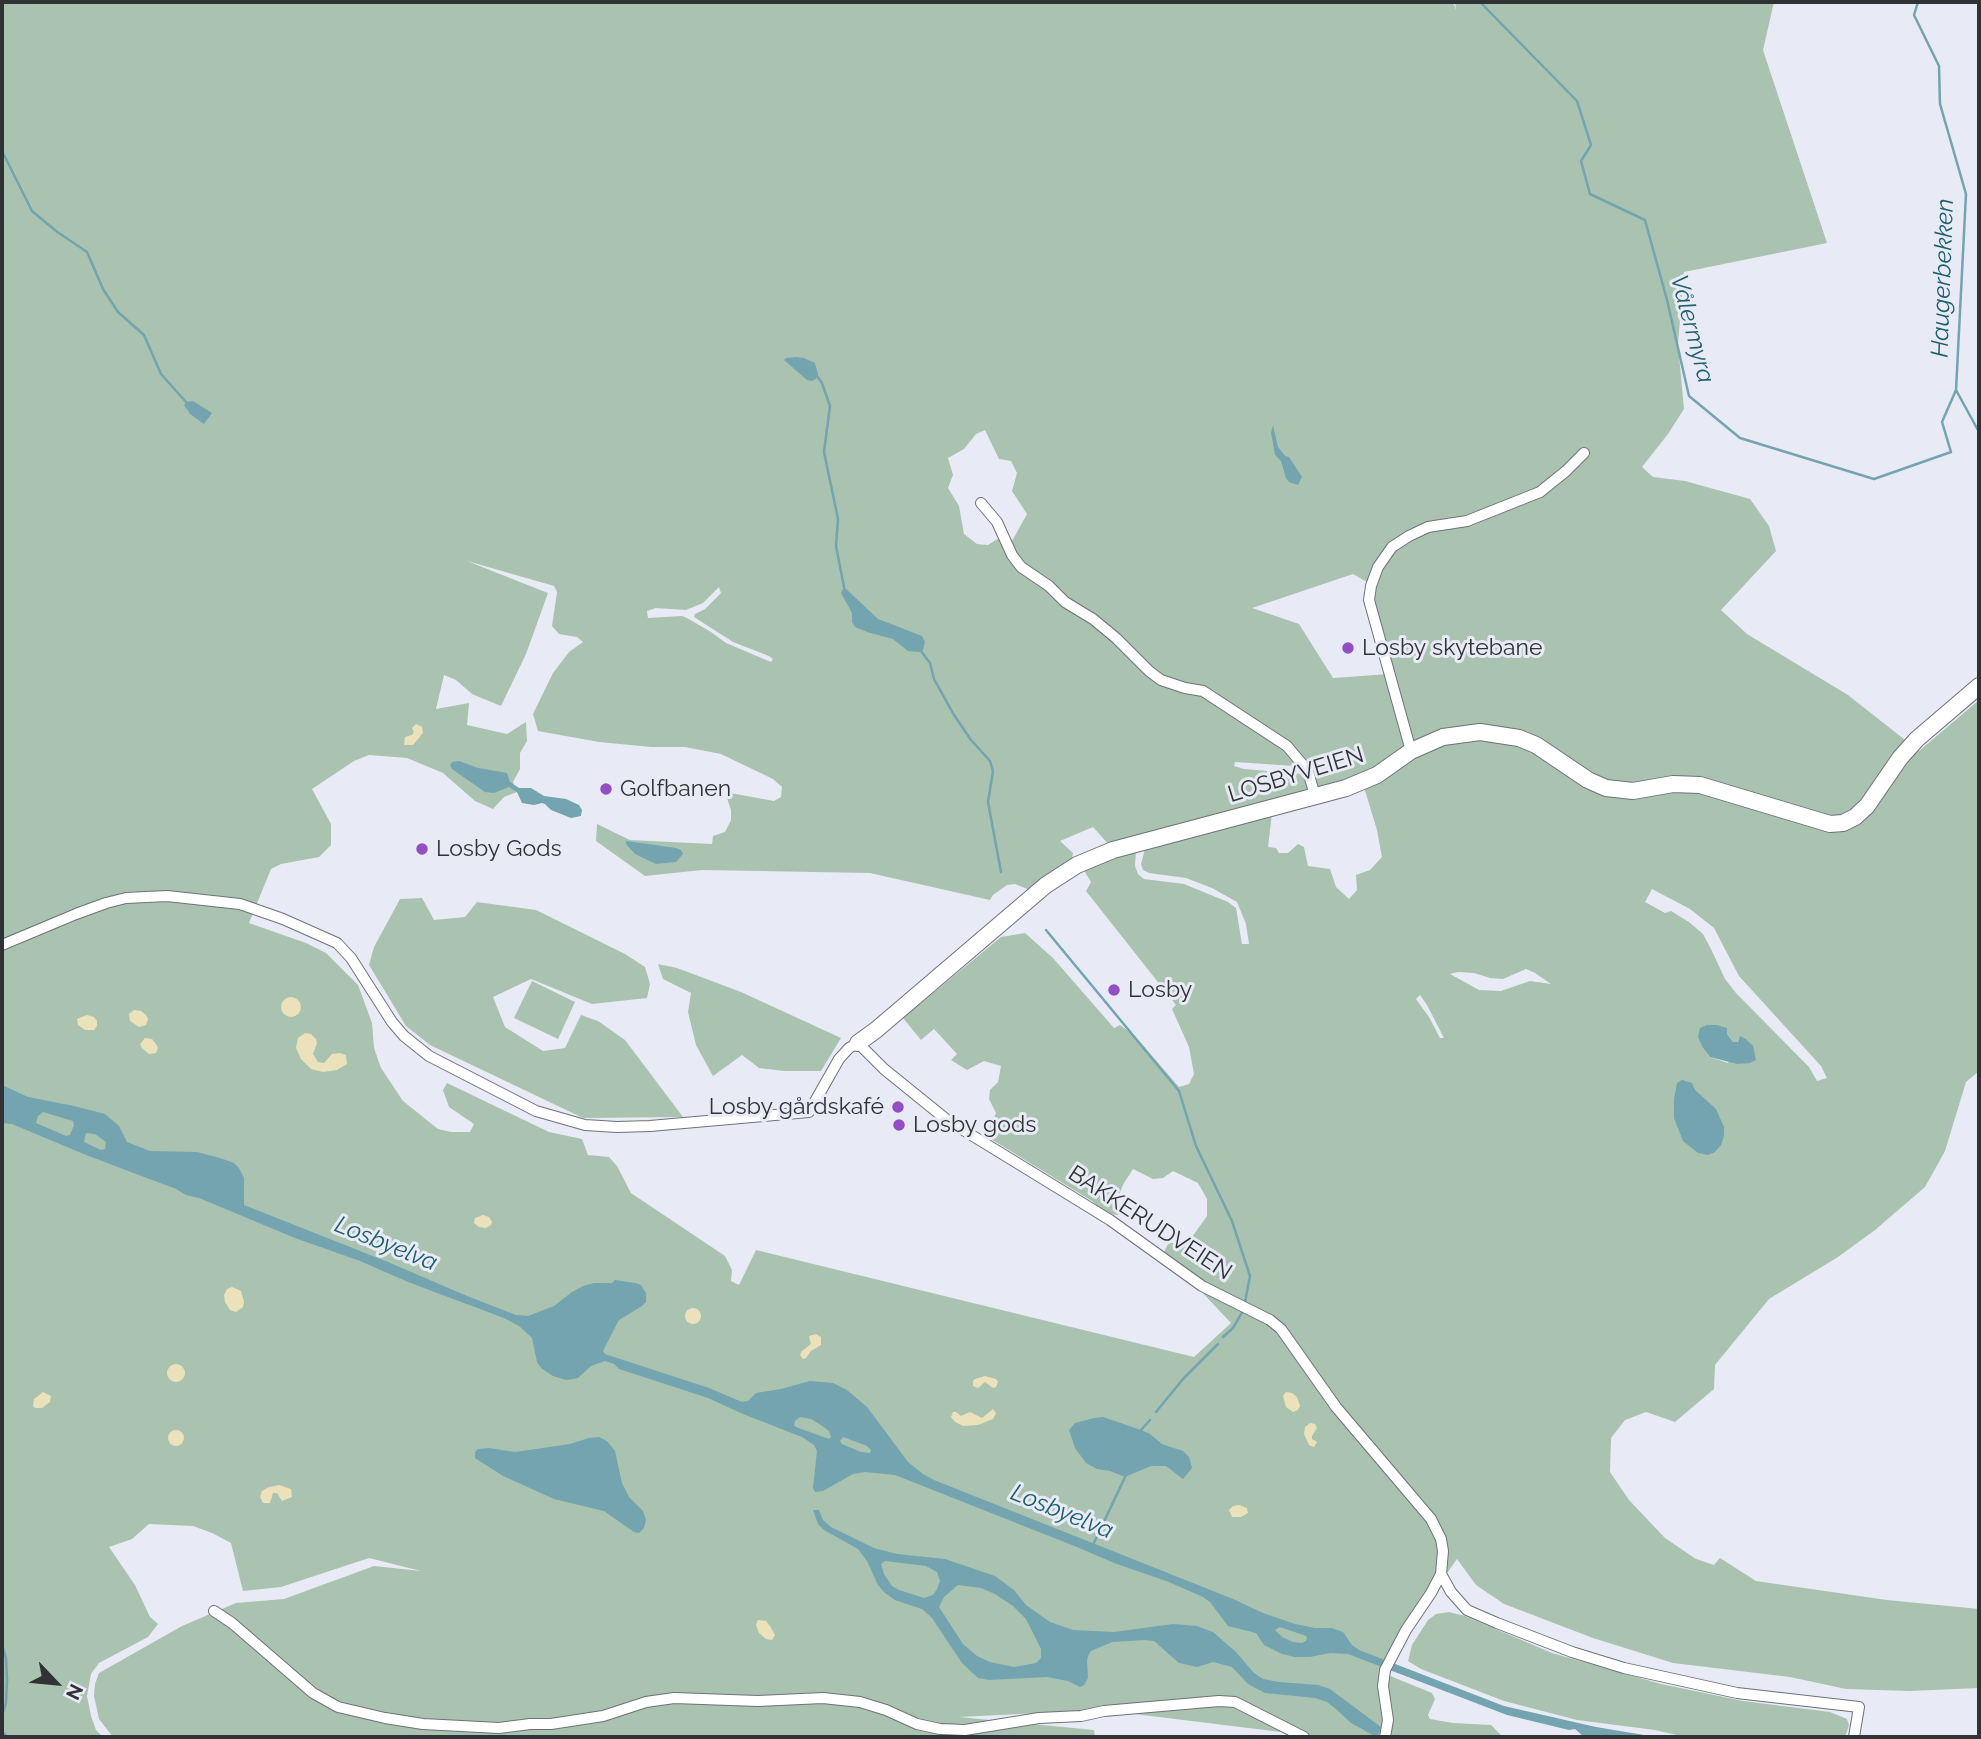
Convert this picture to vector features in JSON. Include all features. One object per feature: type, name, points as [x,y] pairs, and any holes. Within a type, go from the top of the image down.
[{"type":"main road","name":"LOSBYVEIEN","points":[[858,1043],[1046,885],[1077,865],[1113,850],[1346,788],[1377,775],[1411,751],[1443,737],[1480,732],[1519,738],[1536,745],[1588,780],[1606,788],[1633,791],[1673,784],[1700,785],[1830,824],[1855,817],[1867,806],[1900,758],[1917,739],[1979,686]]},
{"type":"street","points":[[1411,751],[1370,600],[1371,586],[1378,567],[1392,547],[1428,527],[1466,521],[1540,492],[1584,453]]},
{"type":"street","points":[[981,503],[997,522],[1012,555],[1021,567],[1049,586],[1065,602],[1093,619],[1161,680],[1203,691],[1287,746],[1308,771],[1315,796]]},
{"type":"street","points":[[2,946],[76,914],[127,898],[167,896],[240,904],[283,919],[337,943],[357,967],[392,1022],[404,1036],[429,1056],[536,1111],[585,1125],[650,1126],[809,1112],[839,1059],[858,1043]]},
{"type":"street","name":"BAKKERUDVEIEN","points":[[858,1043],[884,1069],[947,1120],[1110,1220],[1202,1286],[1270,1320],[1281,1329],[1336,1407],[1431,1519],[1441,1539],[1441,1574]]},
{"type":"street","points":[[1441,1574],[1451,1592],[1467,1610],[1559,1647],[1624,1668],[1737,1693],[1859,1707],[1854,1737]]},
{"type":"street","points":[[1385,1737],[1388,1720],[1383,1686],[1385,1670],[1406,1629],[1441,1574]]},
{"type":"street","points":[[214,1611],[232,1623],[313,1693],[338,1707],[423,1724],[499,1728],[551,1724],[603,1716],[646,1702],[674,1698],[758,1701],[822,1698],[860,1702],[917,1724],[940,1729],[965,1730],[1039,1718],[1081,1716],[1111,1710],[1219,1700],[1235,1702],[1304,1737]]},
{"type":"green space","points":[[2,2],[1453,2],[1456,10],[1455,2],[1774,2],[1763,50],[1827,243],[1684,272],[1678,344],[1684,409],[1642,467],[1653,477],[1685,481],[1750,499],[1769,526],[1776,551],[1721,610],[1747,634],[1848,695],[1919,751],[1979,700],[1979,1071],[1966,1082],[1945,1151],[1925,1187],[1875,1230],[1838,1257],[1769,1299],[1715,1365],[1714,1389],[1675,1422],[1646,1412],[1625,1420],[1611,1438],[1610,1472],[1629,1500],[1665,1538],[1696,1559],[1714,1565],[1720,1558],[1756,1581],[1887,1600],[1979,1609],[1979,1688],[1910,1691],[1846,1689],[1790,1677],[1673,1663],[1593,1638],[1504,1604],[1476,1585],[1457,1559],[1378,1671],[1432,1693],[1435,1699],[1428,1715],[1430,1719],[1491,1725],[1503,1737],[1298,1737],[1289,1733],[1102,1710],[959,1717],[1094,1730],[1095,1737],[113,1737],[99,1719],[94,1696],[99,1673],[182,1626],[236,1603],[284,1599],[374,1566],[421,1571],[369,1558],[281,1587],[243,1591],[231,1543],[193,1526],[149,1524],[132,1539],[109,1547],[135,1585],[150,1617],[158,1624],[148,1637],[99,1663],[91,1674],[87,1696],[96,1730],[103,1737],[2,1737]],"holes":[[[985,430],[999,459],[1011,461],[1017,473],[1012,491],[1027,514],[1012,541],[1005,543],[999,538],[988,545],[977,544],[964,534],[959,506],[948,488],[953,475],[948,458],[964,449],[976,434]],[[467,561],[554,586],[557,592],[552,626],[559,634],[577,637],[583,642],[569,652],[553,673],[533,714],[538,731],[599,742],[685,747],[721,754],[773,779],[782,787],[781,797],[774,801],[725,792],[731,820],[725,832],[713,836],[712,844],[630,840],[597,824],[596,841],[645,876],[702,870],[870,873],[990,900],[1007,885],[1015,884],[1030,890],[1072,858],[1073,853],[1060,841],[1093,827],[1110,846],[1310,790],[1302,774],[1244,769],[1234,766],[1235,762],[1309,767],[1317,788],[1360,774],[1382,857],[1370,870],[1356,875],[1357,890],[1349,899],[1336,887],[1330,869],[1308,866],[1304,847],[1298,844],[1288,853],[1279,853],[1276,848],[1268,847],[1272,813],[1145,849],[1141,864],[1143,870],[1186,878],[1237,902],[1246,924],[1249,944],[1242,944],[1236,908],[1184,884],[1144,879],[1135,866],[1136,850],[1082,867],[1091,882],[1086,891],[1176,1005],[1172,1009],[1189,1047],[1194,1074],[1189,1084],[1179,1087],[1134,1035],[1120,1025],[1114,1028],[1053,958],[1025,933],[1001,937],[903,1018],[921,1040],[934,1029],[957,1054],[951,1060],[967,1070],[984,1061],[1001,1066],[998,1082],[990,1090],[989,1099],[996,1113],[986,1136],[1092,1201],[1107,1214],[1119,1215],[1122,1210],[1116,1201],[1133,1169],[1153,1179],[1163,1178],[1173,1171],[1198,1183],[1207,1199],[1207,1216],[1192,1237],[1168,1244],[1164,1252],[1231,1323],[1194,1357],[756,1250],[739,1285],[731,1281],[732,1270],[725,1256],[631,1193],[617,1166],[609,1157],[588,1155],[582,1139],[549,1132],[447,1083],[443,1090],[449,1107],[474,1124],[470,1132],[438,1129],[403,1101],[381,1068],[374,1048],[372,1023],[358,985],[326,953],[249,923],[271,869],[281,864],[319,857],[331,845],[331,824],[312,789],[354,761],[369,755],[407,758],[443,773],[475,801],[493,809],[504,797],[517,792],[513,782],[520,769],[520,753],[527,741],[526,722],[507,734],[467,725],[469,703],[436,709],[444,675],[456,680],[472,694],[501,706],[526,654],[548,593]],[[1353,574],[1374,586],[1369,600],[1389,674],[1333,678],[1299,624],[1252,608]],[[719,587],[721,593],[694,617],[733,642],[773,659],[771,662],[726,643],[682,616],[648,618],[647,611],[656,608],[686,610],[703,603]],[[1652,889],[1690,909],[1714,928],[1739,976],[1821,1066],[1827,1078],[1817,1081],[1809,1067],[1736,993],[1725,979],[1703,934],[1671,911],[1665,913],[1645,902]],[[1526,969],[1551,984],[1530,981],[1501,991],[1479,990],[1450,974],[1474,973],[1503,979]],[[1420,995],[1444,1038],[1440,1038],[1416,999]],[[1727,1034],[1733,1042],[1739,1039],[1728,1063],[1710,1057],[1703,1048]]]},
{"type":"green space","points":[[422,898],[434,920],[465,917],[477,902],[536,910],[625,954],[645,967],[650,984],[647,998],[592,1004],[531,979],[493,997],[505,1027],[543,1051],[565,1048],[581,1015],[598,1021],[625,1040],[683,1117],[583,1118],[430,1045],[406,1026],[369,965],[374,947],[400,899]]},
{"type":"green space","points":[[658,964],[677,968],[741,992],[841,1038],[821,1071],[759,1068],[742,1055],[713,1076],[696,1045],[688,1012],[691,993],[663,979]]},
{"type":"green space","points":[[532,981],[575,1002],[558,1039],[514,1018]]},
{"type":"green space","points":[[1449,1612],[1465,1616],[1552,1653],[1661,1684],[1743,1701],[1830,1712],[1847,1719],[1849,1725],[1845,1737],[1685,1737],[1655,1730],[1577,1720],[1504,1701],[1421,1669],[1408,1661],[1412,1645],[1428,1620],[1436,1614]]},
{"type":"sand","points":[[416,724],[422,727],[423,733],[413,745],[404,745],[405,737],[412,735],[412,728]]},
{"type":"sand","points":[[287,997],[295,997],[301,1007],[295,1017],[287,1017],[281,1011],[281,1003]]},
{"type":"sand","points":[[134,1010],[146,1015],[146,1025],[139,1027],[130,1021],[129,1014]]},
{"type":"sand","points":[[87,1015],[97,1021],[94,1030],[85,1030],[78,1025],[77,1019]]},
{"type":"sand","points":[[305,1033],[316,1039],[313,1054],[318,1062],[324,1063],[332,1054],[340,1053],[346,1055],[347,1064],[337,1070],[323,1072],[311,1069],[301,1059],[296,1048],[298,1038]]},
{"type":"sand","points":[[145,1038],[152,1039],[156,1044],[156,1053],[149,1054],[142,1048],[140,1044]]},
{"type":"sand","points":[[483,1215],[489,1217],[492,1222],[486,1228],[474,1223],[475,1218]]},
{"type":"sand","points":[[232,1287],[241,1291],[244,1301],[243,1307],[236,1312],[230,1310],[225,1302],[224,1295],[227,1289]]},
{"type":"sand","points":[[693,1308],[699,1310],[699,1322],[693,1324],[687,1322],[685,1316],[687,1310]]},
{"type":"sand","points":[[816,1334],[821,1337],[821,1345],[803,1359],[800,1355],[802,1351],[811,1344],[809,1336]]},
{"type":"sand","points":[[172,1364],[180,1364],[185,1373],[183,1380],[172,1382],[167,1377],[167,1369]]},
{"type":"sand","points":[[985,1376],[996,1379],[996,1387],[993,1388],[985,1382],[978,1388],[973,1386],[975,1379]]},
{"type":"sand","points":[[43,1392],[51,1396],[50,1402],[42,1408],[35,1408],[34,1399]]},
{"type":"sand","points":[[1286,1392],[1297,1397],[1300,1406],[1298,1410],[1293,1412],[1286,1407],[1283,1396]]},
{"type":"sand","points":[[993,1409],[996,1413],[993,1419],[978,1425],[963,1426],[951,1417],[953,1412],[961,1416],[970,1412],[982,1418]]},
{"type":"sand","points":[[1310,1423],[1317,1428],[1312,1436],[1317,1442],[1314,1447],[1309,1445],[1304,1434],[1305,1427]]},
{"type":"sand","points":[[176,1430],[182,1432],[182,1444],[176,1446],[170,1444],[168,1438],[170,1432]]},
{"type":"sand","points":[[279,1485],[291,1489],[292,1497],[282,1501],[277,1493],[273,1493],[270,1503],[263,1503],[260,1497],[262,1491]]},
{"type":"sand","points":[[1239,1505],[1247,1508],[1248,1513],[1241,1517],[1232,1517],[1229,1510]]},
{"type":"sand","points":[[758,1620],[766,1621],[770,1626],[775,1635],[772,1640],[759,1633],[756,1625]]},
{"type":"water","points":[[796,357],[815,363],[818,374],[816,379],[807,380],[784,360]]},
{"type":"water","points":[[193,401],[212,413],[204,424],[190,414],[184,405]]},
{"type":"water","points":[[1273,425],[1278,447],[1289,457],[1302,477],[1298,485],[1289,482],[1281,461],[1275,455],[1271,433]]},
{"type":"water","points":[[844,587],[878,619],[922,636],[925,642],[923,650],[908,651],[893,639],[855,627],[852,613],[841,593]]},
{"type":"water","points":[[459,761],[478,768],[507,773],[510,782],[519,788],[531,788],[544,796],[566,799],[579,805],[581,816],[571,818],[542,803],[522,803],[517,792],[509,787],[494,793],[485,792],[452,769],[452,762]]},
{"type":"water","points":[[626,841],[676,848],[683,854],[676,862],[656,864],[635,854]]},
{"type":"water","points":[[1707,1025],[1727,1028],[1727,1034],[1733,1042],[1738,1042],[1740,1036],[1746,1039],[1753,1046],[1756,1060],[1737,1064],[1710,1057],[1698,1037],[1700,1028]]},
{"type":"water","points":[[1682,1080],[1692,1083],[1695,1090],[1716,1109],[1724,1127],[1721,1145],[1708,1155],[1698,1153],[1683,1141],[1674,1118],[1677,1083]]},
{"type":"water","points":[[2,1085],[28,1097],[105,1114],[119,1126],[127,1142],[150,1151],[197,1152],[234,1163],[244,1178],[244,1205],[516,1315],[528,1316],[554,1306],[572,1292],[594,1283],[612,1283],[615,1280],[641,1285],[646,1293],[646,1302],[619,1320],[603,1351],[605,1354],[709,1388],[742,1402],[748,1401],[756,1393],[810,1381],[833,1383],[847,1390],[867,1407],[908,1462],[934,1480],[1263,1613],[1295,1624],[1332,1628],[1343,1632],[1359,1650],[1504,1706],[1596,1727],[1656,1737],[1584,1737],[1575,1729],[1569,1730],[1507,1715],[1348,1654],[1295,1657],[1282,1654],[1264,1645],[1256,1633],[1228,1626],[1203,1597],[895,1475],[865,1472],[853,1474],[823,1491],[815,1492],[813,1488],[817,1451],[814,1445],[802,1437],[708,1398],[619,1369],[605,1361],[591,1366],[578,1378],[566,1380],[553,1376],[537,1362],[532,1338],[519,1326],[504,1318],[295,1238],[12,1124],[2,1123]],"holes":[[[43,1112],[73,1121],[70,1135],[66,1136],[36,1123]],[[86,1133],[95,1134],[106,1142],[105,1149],[101,1150],[84,1142]],[[800,1417],[811,1419],[829,1431],[831,1437],[829,1439],[796,1427],[795,1421]],[[843,1437],[871,1450],[870,1453],[861,1452],[840,1441]],[[1280,1627],[1307,1638],[1302,1643],[1282,1637],[1275,1630]]]},
{"type":"water","points":[[1103,1417],[1141,1430],[1162,1444],[1183,1451],[1189,1457],[1192,1468],[1183,1479],[1166,1466],[1151,1466],[1125,1477],[1086,1463],[1075,1448],[1069,1430],[1075,1423]]},
{"type":"water","points":[[599,1437],[607,1441],[615,1451],[622,1483],[629,1497],[643,1511],[646,1520],[639,1533],[604,1511],[554,1499],[503,1476],[475,1458],[478,1449],[515,1452]]},
{"type":"water","points":[[813,1510],[819,1510],[823,1520],[831,1527],[874,1548],[897,1554],[945,1559],[995,1576],[1014,1590],[1026,1605],[1050,1622],[1073,1630],[1114,1632],[1173,1624],[1197,1626],[1213,1632],[1263,1679],[1318,1685],[1330,1689],[1381,1727],[1379,1733],[1376,1737],[1351,1723],[1327,1702],[1315,1698],[1265,1693],[1248,1684],[1232,1667],[1213,1662],[1197,1667],[1179,1663],[1154,1641],[1112,1642],[1091,1651],[1087,1661],[1088,1678],[1080,1687],[1068,1681],[1047,1677],[989,1680],[978,1678],[962,1663],[932,1618],[922,1609],[895,1600],[885,1593],[858,1549],[818,1524]],"holes":[[[885,1561],[926,1566],[937,1572],[940,1581],[937,1589],[933,1595],[924,1598],[899,1590],[892,1586],[884,1574],[881,1564]],[[958,1585],[981,1588],[1013,1606],[1026,1619],[1041,1649],[1041,1658],[1036,1663],[1014,1667],[990,1662],[977,1656],[963,1644],[939,1607],[944,1597]]]},
{"type":"waterway","name":"Vålermyra","points":[[1480,2],[1577,101],[1591,145],[1581,161],[1590,194],[1645,220],[1689,396],[1740,438],[1874,479],[1951,452],[1942,422],[1956,390]]},
{"type":"waterway","name":"Haugerbekken","points":[[1918,2],[1914,15],[1939,66],[1940,104],[1966,194],[1956,390],[1979,432]]},
{"type":"waterway","points":[[2,151],[32,211],[87,252],[103,289],[118,312],[144,335],[161,374],[186,402]]},
{"type":"waterway","points":[[817,376],[830,406],[824,452],[838,519],[836,546],[844,587]]},
{"type":"waterway","points":[[921,651],[930,663],[934,679],[954,715],[990,761],[993,771],[988,802],[1001,872]]},
{"type":"waterway","points":[[1046,930],[1179,1091],[1196,1146],[1232,1221],[1250,1276],[1245,1302]]},
{"type":"waterway","points":[[1223,1337],[1233,1328],[1244,1309]]},
{"type":"waterway","points":[[1156,1412],[1183,1379],[1218,1344]]},
{"type":"waterway","points":[[1141,1430],[1150,1420]]},
{"type":"waterway","name":"Losbyelva","points":[[1092,1547],[1125,1477]]},
{"type":"waterway","points":[[2,1645],[6,1658],[7,1680],[6,1703],[2,1715]]},
{"type":"waterway","points":[[2,1731],[7,1737]]},
{"type":"place","name":"Losby skytebane","points":[[1348,648]]},
{"type":"place","name":"Golfbanen","points":[[606,789]]},
{"type":"place","name":"Losby Gods","points":[[422,849]]},
{"type":"place","name":"Losby","points":[[1114,990]]},
{"type":"place","name":"Losby gårdskafé","points":[[898,1107]]},
{"type":"place","name":"Losby gods","points":[[899,1125]]}]
